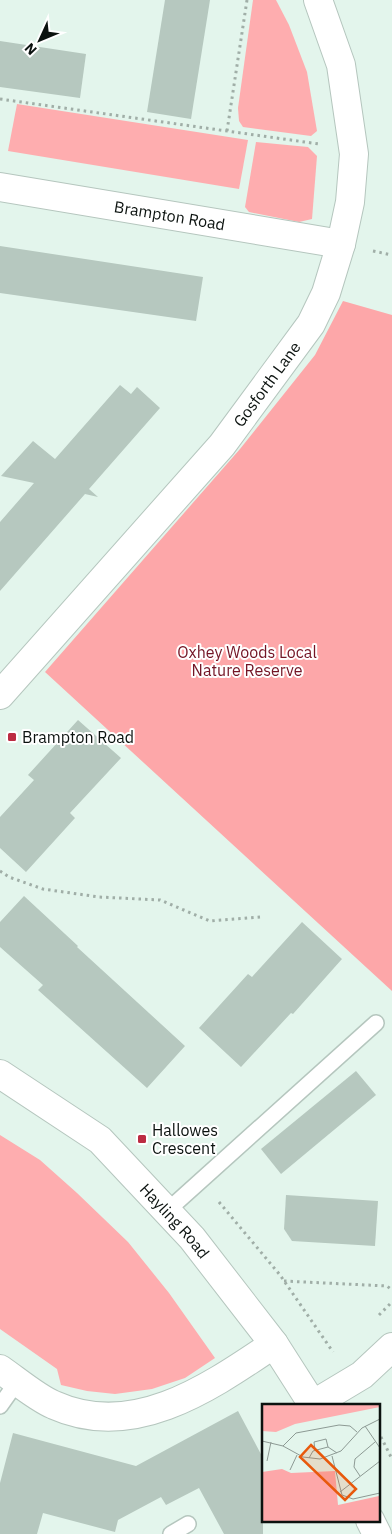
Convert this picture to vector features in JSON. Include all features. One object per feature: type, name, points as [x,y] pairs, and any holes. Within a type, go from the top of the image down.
[{"type":"street","name":"Gosforth Lane","points":[[0,695],[222,445],[311,324],[326,293],[341,244],[350,202],[353,149],[341,65],[318,0]]},
{"type":"street","name":"Brampton Road","points":[[0,187],[341,244]]},
{"type":"street","name":"Hayling Road","points":[[0,1074],[100,1140],[167,1210],[192,1238],[274,1344],[312,1404]]},
{"type":"street","points":[[9,1375],[53,1405],[80,1414],[108,1418],[138,1415],[175,1403],[232,1372],[274,1344]]},
{"type":"street","points":[[315,1404],[362,1375],[392,1348]]},
{"type":"street","points":[[371,1522],[376,1534]]},
{"type":"lane","points":[[167,1210],[376,1023]]},
{"type":"lane","points":[[0,1406],[9,1375]]},
{"type":"lane","points":[[171,1534],[188,1524]]},
{"type":"path","points":[[227,131],[247,0]]},
{"type":"path","points":[[0,99],[353,149]]},
{"type":"path","points":[[0,871],[9,877],[43,889],[99,897],[160,900],[210,921],[260,917]]},
{"type":"path","points":[[200,1180],[284,1281],[337,1357]]},
{"type":"path","points":[[284,1281],[387,1286],[392,1290]]},
{"type":"path","points":[[380,1435],[392,1459]]},
{"type":"shaded area","points":[[253,0],[276,0],[289,25],[307,72],[317,131],[311,136],[243,127],[239,121],[238,108]]},
{"type":"shaded area","points":[[17,104],[248,140],[239,189],[8,151]]},
{"type":"shaded area","points":[[256,142],[308,147],[317,156],[312,219],[299,222],[249,212],[245,207]]},
{"type":"shaded area","points":[[0,1135],[40,1160],[128,1242],[169,1293],[215,1358],[185,1378],[152,1389],[115,1394],[87,1391],[61,1385],[57,1369],[0,1329]]},
{"type":"green space","name":"Oxhey Woods Local Nature Reserve","points":[[343,301],[392,315],[392,991],[45,672],[240,449],[315,355]]},
{"type":"building","points":[[165,0],[210,0],[191,119],[147,112]]},
{"type":"building","points":[[0,41],[86,54],[80,98],[0,87]]},
{"type":"building","points":[[0,246],[203,277],[196,321],[0,293]]},
{"type":"building","points":[[120,385],[131,394],[137,387],[160,408],[89,489],[98,497],[85,494],[0,591],[0,522],[34,483],[1,476],[33,441],[55,459]]},
{"type":"building","points":[[78,720],[121,758],[70,813],[75,818],[26,872],[0,848],[0,817],[34,780],[28,775]]},
{"type":"building","points":[[24,896],[185,1046],[147,1088],[38,990],[43,985],[0,947],[0,922]]},
{"type":"building","points":[[302,922],[342,959],[293,1014],[291,1013],[241,1067],[199,1028],[248,974],[252,977]]},
{"type":"building","points":[[356,1071],[376,1095],[281,1174],[261,1149]]},
{"type":"building","points":[[286,1195],[378,1201],[375,1246],[292,1241],[284,1229]]},
{"type":"building","points":[[238,1411],[262,1456],[263,1534],[224,1534],[199,1488],[166,1505],[161,1497],[118,1520],[115,1532],[43,1513],[37,1534],[0,1534],[0,1483],[13,1433],[136,1466]]},
{"type":"place","name":"Brampton Road","points":[[12,737]]},
{"type":"place","name":"Hallowes Crescent","points":[[142,1139]]}]
